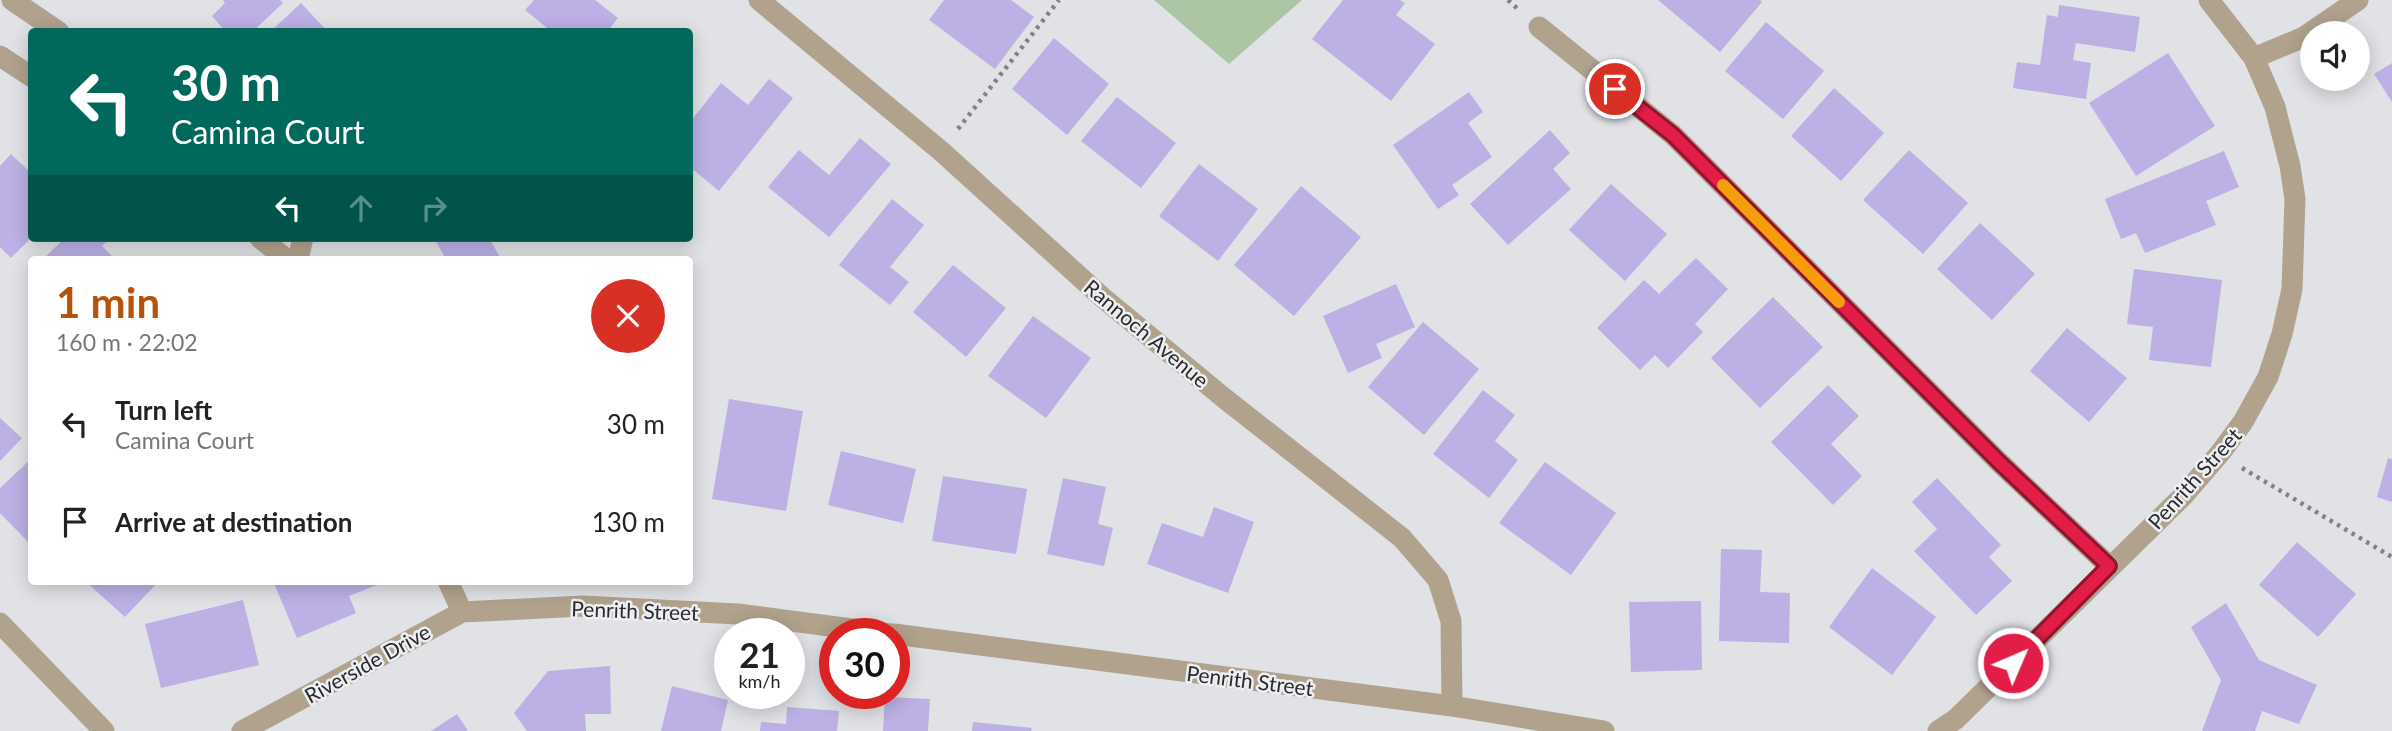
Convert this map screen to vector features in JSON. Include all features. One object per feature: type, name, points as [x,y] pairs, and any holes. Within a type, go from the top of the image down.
[{"type":"street","points":[[12,0],[53,28]]},
{"type":"street","name":"Rannoch Avenue","points":[[760,0],[941,151],[1102,297],[1224,398],[1402,538],[1438,580],[1451,621],[1452,706]]},
{"type":"street","name":"Penrith Street","points":[[1938,731],[1956,719],[2184,495],[2244,422],[2268,377],[2282,334],[2292,289],[2295,199],[2290,166],[2275,107],[2255,58],[2209,0]]},
{"type":"street","points":[[2255,58],[2304,37],[2358,0]]},
{"type":"street","points":[[1539,27],[1673,135],[1999,462],[2109,566]]},
{"type":"street","points":[[0,56],[28,74]]},
{"type":"street","points":[[265,242],[282,256]]},
{"type":"street","points":[[450,585],[462,612]]},
{"type":"street","name":"Penrith Street","points":[[462,612],[583,606],[713,612],[819,625]]},
{"type":"street","name":"Riverside Drive","points":[[242,731],[462,612]]},
{"type":"street","points":[[0,623],[104,731]]},
{"type":"street","name":"Penrith Street","points":[[910,636],[1452,706],[1604,731]]},
{"type":"path","points":[[941,151],[1059,0]]},
{"type":"path","points":[[2239,465],[2392,557]]},
{"type":"green space","points":[[1154,0],[1302,0],[1229,64]]},
{"type":"building","points":[[223,0],[280,0],[283,3],[256,28],[222,28],[212,16],[225,3]]},
{"type":"building","points":[[534,0],[595,0],[618,18],[610,28],[547,28],[525,10]]},
{"type":"building","points":[[944,0],[1011,0],[1034,17],[995,69],[929,20]]},
{"type":"building","points":[[1343,0],[1400,0],[1405,3],[1396,15],[1435,44],[1391,101],[1312,39]]},
{"type":"building","points":[[1658,0],[1760,0],[1762,2],[1720,52]]},
{"type":"building","points":[[301,3],[324,28],[274,28]]},
{"type":"building","points":[[2059,5],[2140,17],[2135,52],[2076,43],[2073,60],[2091,63],[2086,99],[2013,88],[2017,62],[2040,65],[2047,15],[2058,17]]},
{"type":"building","points":[[1766,22],[1824,71],[1783,119],[1725,71]]},
{"type":"building","points":[[1054,38],[1109,84],[1067,135],[1012,89]]},
{"type":"building","points":[[2168,53],[2215,126],[2136,176],[2089,103]]},
{"type":"building","points":[[2392,63],[2392,102],[2374,74]]},
{"type":"building","points":[[769,79],[793,98],[719,191],[693,169],[693,118],[721,83],[748,105]]},
{"type":"building","points":[[1834,88],[1884,133],[1841,181],[1791,136]]},
{"type":"building","points":[[1469,92],[1483,112],[1468,123],[1492,157],[1452,185],[1459,195],[1438,209],[1393,145]]},
{"type":"building","points":[[1117,97],[1176,143],[1141,188],[1081,141]]},
{"type":"building","points":[[1550,130],[1570,153],[1553,169],[1571,189],[1508,245],[1470,204]]},
{"type":"building","points":[[860,138],[891,164],[829,237],[768,187],[799,150],[829,175]]},
{"type":"building","points":[[1909,150],[1968,203],[1923,254],[1863,200]]},
{"type":"building","points":[[2224,151],[2239,187],[2206,201],[2216,225],[2145,253],[2136,233],[2121,239],[2105,199]]},
{"type":"building","points":[[11,154],[28,170],[28,241],[11,258],[0,247],[0,166]]},
{"type":"building","points":[[1199,164],[1258,209],[1218,261],[1159,216]]},
{"type":"building","points":[[1611,184],[1667,234],[1625,281],[1569,230]]},
{"type":"building","points":[[1301,186],[1361,237],[1294,316],[1234,265]]},
{"type":"building","points":[[892,199],[924,225],[890,267],[909,282],[890,305],[839,265]]},
{"type":"building","points":[[1980,223],[2035,274],[1992,320],[1937,269]]},
{"type":"building","points":[[61,242],[106,242],[102,246],[112,256],[46,256]]},
{"type":"building","points":[[436,242],[491,242],[499,256],[444,256]]},
{"type":"building","points":[[1696,258],[1728,289],[1695,324],[1703,332],[1668,368],[1655,355],[1640,370],[1597,328],[1644,280],[1659,294]]},
{"type":"building","points":[[953,265],[1006,308],[966,357],[913,312]]},
{"type":"building","points":[[2134,269],[2222,280],[2211,367],[2149,360],[2153,327],[2127,324]]},
{"type":"building","points":[[1396,284],[1415,327],[1376,344],[1382,358],[1348,373],[1323,316]]},
{"type":"building","points":[[1773,297],[1823,347],[1760,408],[1711,358]]},
{"type":"building","points":[[1033,316],[1091,358],[1046,418],[988,376]]},
{"type":"building","points":[[1423,322],[1479,369],[1424,435],[1368,387]]},
{"type":"building","points":[[2067,328],[2127,378],[2089,422],[2030,371]]},
{"type":"building","points":[[1828,385],[1859,416],[1831,444],[1862,476],[1833,505],[1771,442]]},
{"type":"building","points":[[1483,390],[1515,415],[1495,441],[1518,460],[1489,498],[1433,454]]},
{"type":"building","points":[[729,399],[803,411],[786,511],[712,499]]},
{"type":"building","points":[[0,418],[22,438],[0,461]]},
{"type":"building","points":[[841,451],[916,469],[903,523],[828,505]]},
{"type":"building","points":[[2388,458],[2392,459],[2392,502],[2377,497]]},
{"type":"building","points":[[28,462],[28,542],[0,513],[0,488]]},
{"type":"building","points":[[1545,462],[1616,513],[1571,575],[1499,523]]},
{"type":"building","points":[[943,476],[1027,489],[1016,554],[932,541]]},
{"type":"building","points":[[1063,478],[1106,487],[1098,524],[1113,528],[1104,566],[1047,554]]},
{"type":"building","points":[[1937,478],[2001,545],[1989,557],[2012,581],[1976,615],[1914,551],[1937,529],[1912,502]]},
{"type":"building","points":[[1214,507],[1254,522],[1228,593],[1147,564],[1162,523],[1203,537]]},
{"type":"building","points":[[2297,542],[2356,594],[2318,637],[2259,585]]},
{"type":"building","points":[[1721,549],[1762,550],[1760,592],[1790,593],[1789,643],[1719,641]]},
{"type":"building","points":[[1872,568],[1936,617],[1892,675],[1829,627]]},
{"type":"building","points":[[89,585],[155,585],[125,617]]},
{"type":"building","points":[[275,585],[377,585],[349,596],[356,613],[297,638]]},
{"type":"building","points":[[243,600],[259,665],[161,688],[145,624]]},
{"type":"building","points":[[1701,601],[1702,670],[1631,672],[1629,602]]},
{"type":"building","points":[[2226,603],[2259,660],[2317,685],[2299,724],[2262,711],[2255,731],[2202,731],[2221,680],[2191,627]]},
{"type":"building","points":[[610,666],[611,714],[585,714],[586,731],[527,731],[514,713],[548,671]]},
{"type":"building","points":[[672,686],[714,696],[714,709],[726,709],[721,731],[661,731]]},
{"type":"building","points":[[910,698],[930,699],[928,731],[883,731],[884,709],[910,709]]},
{"type":"building","points":[[787,709],[839,711],[837,731],[760,731],[761,722],[786,724]]},
{"type":"building","points":[[457,714],[468,731],[431,731]]},
{"type":"building","points":[[973,722],[1032,728],[1031,731],[972,731]]},
{"type":"slow traffic","points":[[1723,185],[1839,302]]},
{"type":"route","points":[[1615,89],[1673,135],[1999,462],[2109,566],[2013,663]]}]
